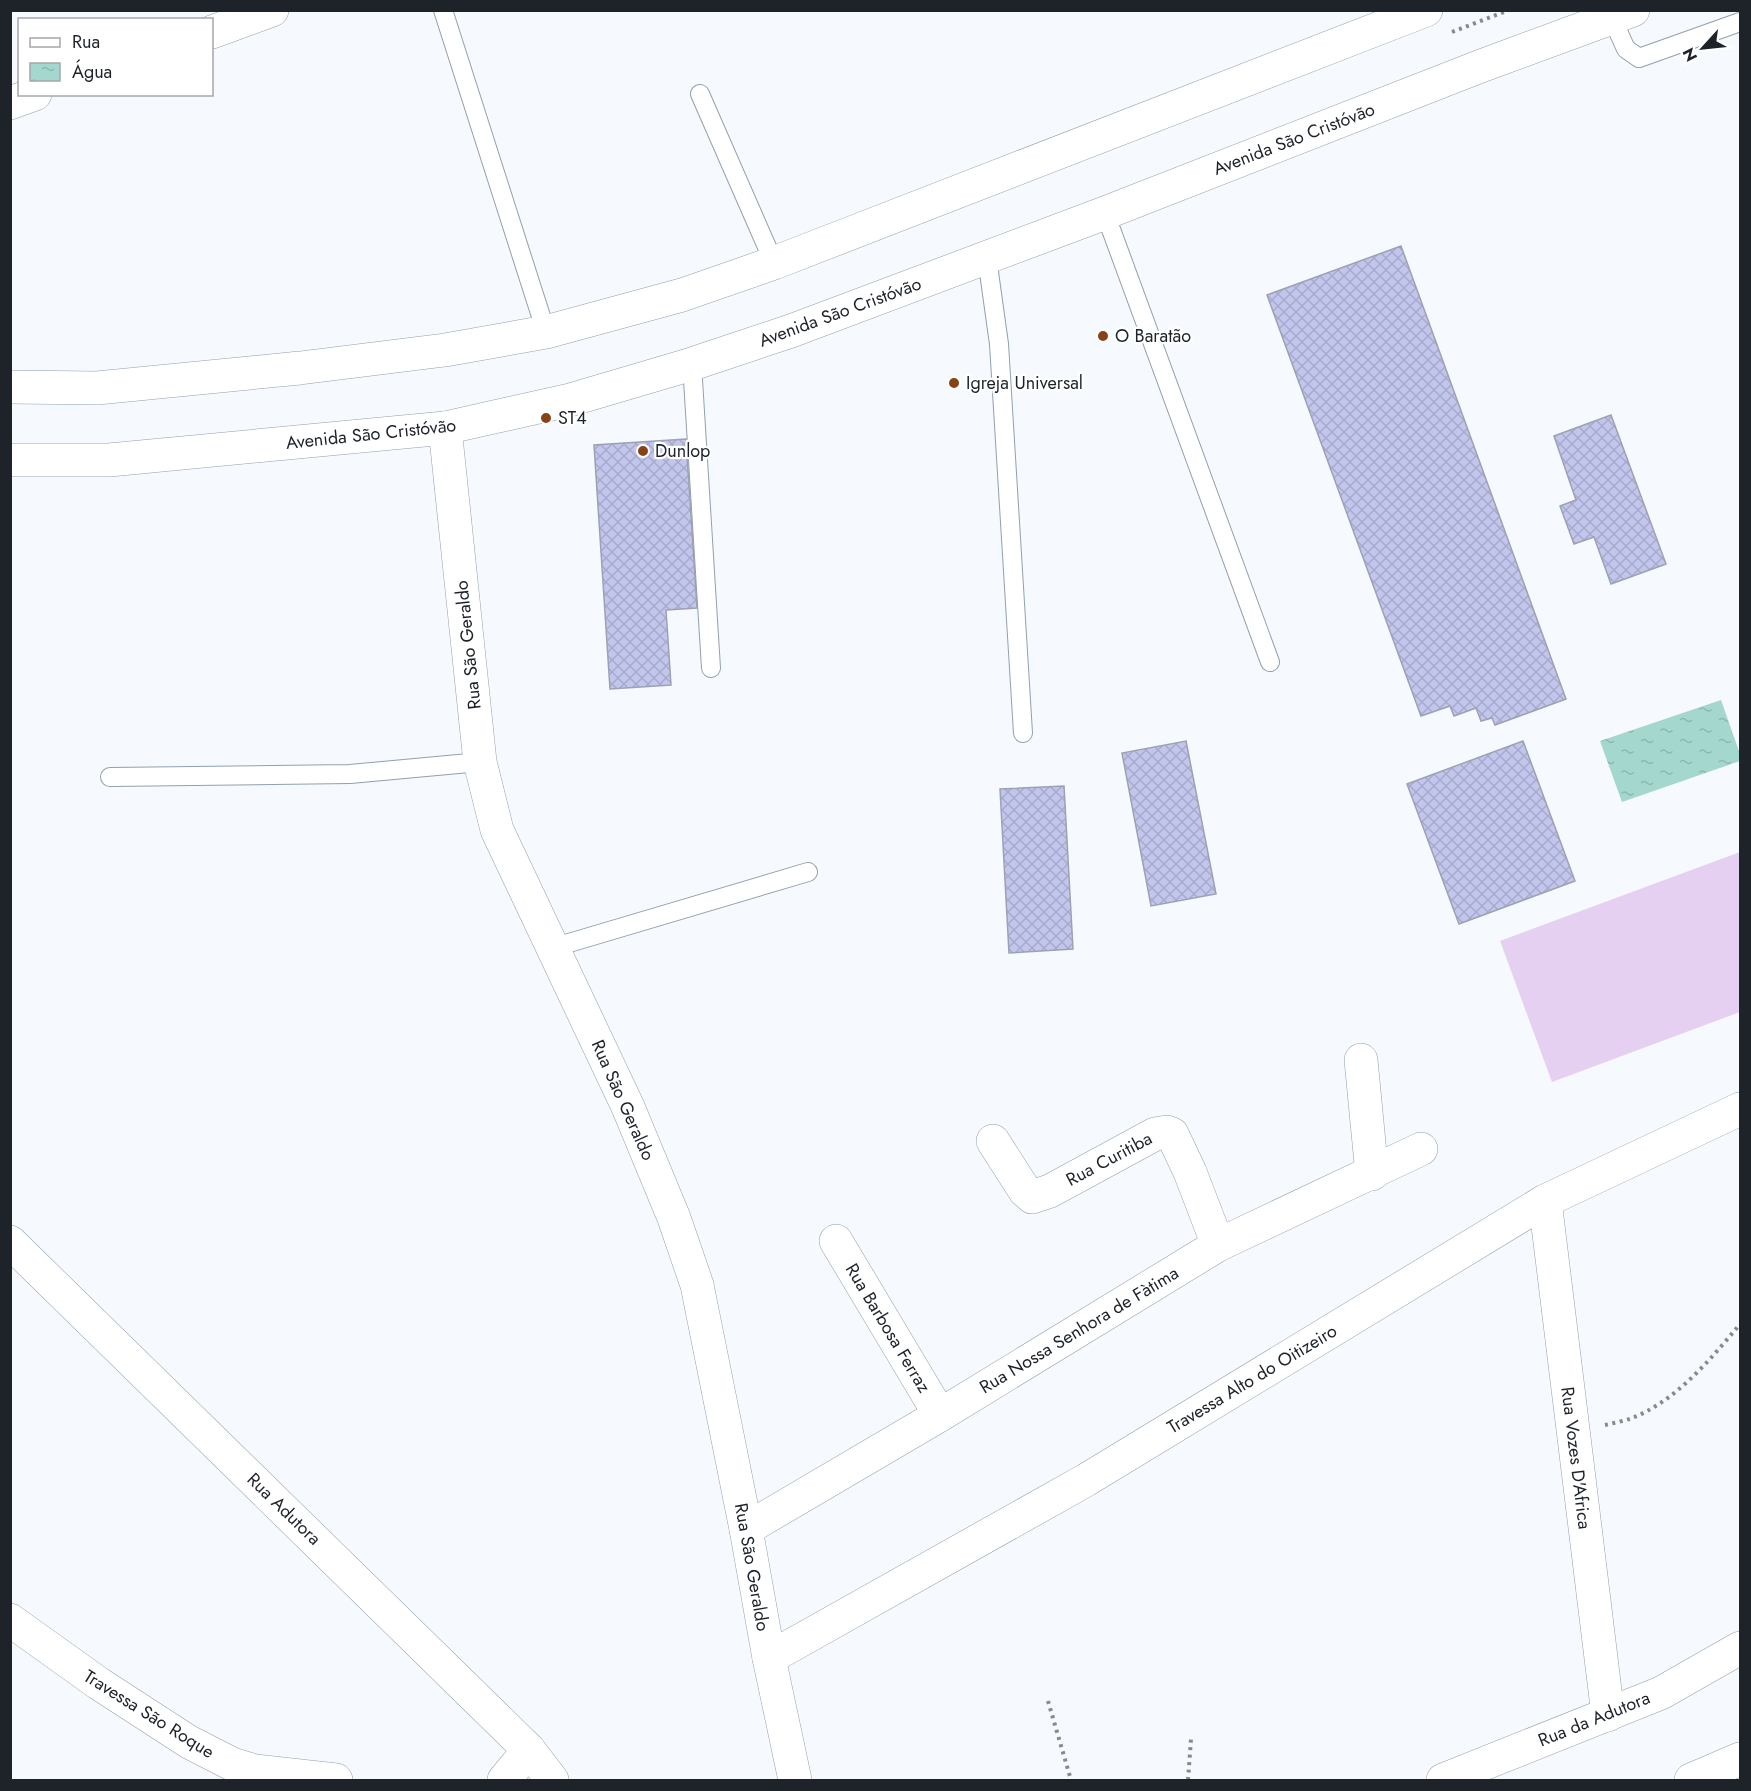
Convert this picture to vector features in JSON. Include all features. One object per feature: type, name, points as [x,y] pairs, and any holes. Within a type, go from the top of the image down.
[{"type":"street","points":[[213,32],[272,10]]},
{"type":"street","points":[[10,387],[97,388],[194,380],[444,350],[546,332],[682,295],[774,263],[1409,13]]},
{"type":"street","name":"Avenida São Cristóvão","points":[[10,460],[109,460],[444,428],[570,400],[692,364],[791,330],[987,258],[1481,66],[1622,14]]},
{"type":"street","points":[[10,103],[29,96]]},
{"type":"street","name":"Rua São Geraldo","points":[[444,428],[480,762],[497,830],[628,1107],[674,1218],[697,1285],[746,1529],[769,1658],[785,1778]]},
{"type":"street","points":[[1361,1060],[1372,1174]]},
{"type":"street","name":"Travessa Alto do Oitizeiro","points":[[769,1658],[1086,1480],[1545,1201],[1740,1109]]},
{"type":"street","name":"Rua Curitiba","points":[[993,1141],[1025,1191],[1032,1197],[1050,1191],[1155,1134],[1167,1132],[1172,1134],[1218,1245]]},
{"type":"street","name":"Rua Nossa Senhora de Fàtima","points":[[746,1529],[940,1415],[1218,1245],[1372,1174],[1420,1149]]},
{"type":"street","name":"Rua Vozes D'Africa","points":[[1545,1201],[1608,1714]]},
{"type":"street","name":"Rua Barbosa Ferraz","points":[[836,1241],[940,1415]]},
{"type":"street","name":"Rua Adutora","points":[[10,1242],[530,1750],[552,1780]]},
{"type":"street","name":"Travessa São Roque","points":[[10,1620],[98,1683],[189,1742],[232,1764],[255,1771],[299,1779],[336,1780]]},
{"type":"street","name":"Rua da Adutora","points":[[1443,1780],[1660,1693],[1740,1648]]},
{"type":"street","points":[[504,1780],[530,1750]]},
{"type":"street","points":[[1690,1780],[1740,1760]]},
{"type":"lane","points":[[443,10],[546,332]]},
{"type":"lane","points":[[1622,14],[1626,49],[1639,58],[1740,22]]},
{"type":"lane","points":[[700,94],[774,263]]},
{"type":"lane","points":[[1105,213],[1270,662]]},
{"type":"lane","points":[[987,258],[999,344],[1023,733]]},
{"type":"lane","points":[[692,364],[711,668]]},
{"type":"lane","points":[[110,777],[350,774],[480,762]]},
{"type":"lane","points":[[552,948],[808,872]]},
{"type":"path","points":[[1573,1435],[1633,1418],[1676,1392],[1713,1356],[1740,1324]]},
{"type":"path","points":[[1048,1701],[1071,1780]]},
{"type":"path","points":[[1188,1780],[1191,1739]]},
{"type":"shaded area","points":[[1740,852],[1740,1012],[1552,1082],[1500,941]]},
{"type":"water","points":[[1721,700],[1740,754],[1740,761],[1622,802],[1600,741]]},
{"type":"building","points":[[1401,246],[1566,699],[1495,725],[1492,718],[1481,721],[1476,708],[1454,716],[1450,706],[1421,716],[1267,295]]},
{"type":"building","points":[[1611,415],[1666,564],[1611,584],[1594,537],[1574,544],[1560,506],[1576,500],[1554,436]]},
{"type":"building","points":[[686,439],[697,608],[666,610],[671,685],[610,689],[594,445]]},
{"type":"building","points":[[1186,741],[1216,894],[1151,906],[1122,753]]},
{"type":"building","points":[[1523,741],[1575,881],[1459,924],[1407,784]]},
{"type":"building","points":[[1064,786],[1073,949],[1009,953],[1000,789]]},
{"type":"place","name":"O Baratão","points":[[1103,336]]},
{"type":"place","name":"Igreja Universal","points":[[954,383]]},
{"type":"place","name":"ST4","points":[[546,418]]},
{"type":"place","name":"Dunlop","points":[[643,451]]}]
